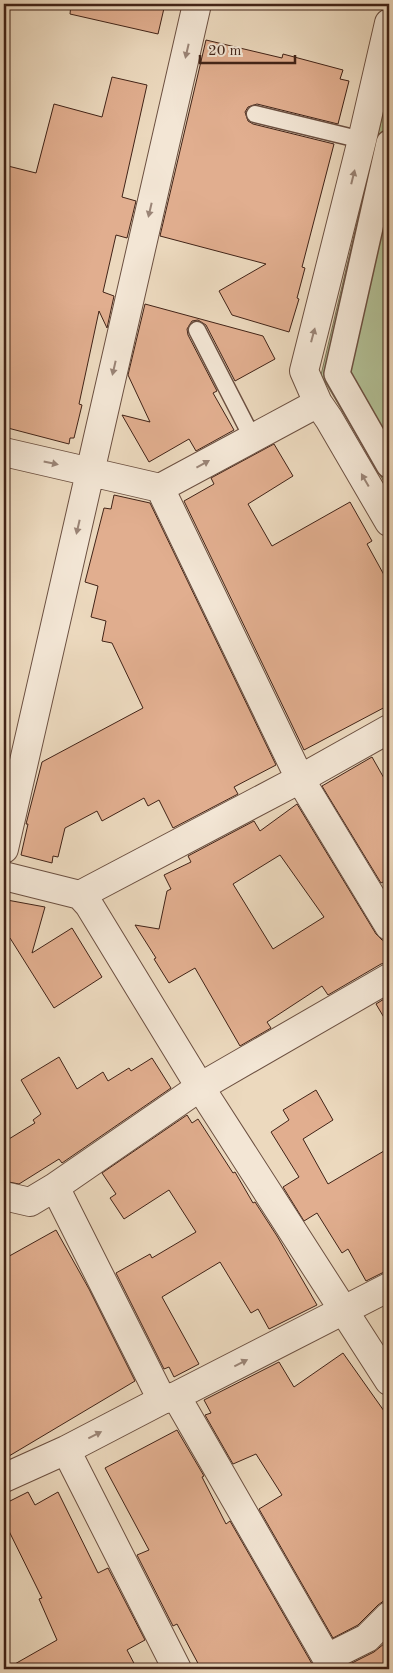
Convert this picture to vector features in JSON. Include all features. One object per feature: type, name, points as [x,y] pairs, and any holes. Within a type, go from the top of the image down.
[{"type":"street","points":[[4,849],[197,4]]},
{"type":"street","points":[[389,23],[362,140],[304,371],[318,403],[330,419],[389,522]]},
{"type":"street","points":[[389,143],[337,374],[389,465]]},
{"type":"street","points":[[4,452],[160,488],[318,403]]},
{"type":"street","points":[[160,488],[300,779],[389,926]]},
{"type":"street","points":[[80,895],[300,779],[389,729]]},
{"type":"street","points":[[4,876],[80,895],[89,905],[200,1087],[389,1381]]},
{"type":"street","points":[[4,1196],[30,1202],[55,1187],[200,1087],[389,978]]},
{"type":"street","points":[[55,1187],[169,1398],[330,1664],[367,1638],[389,1616]]},
{"type":"street","points":[[4,1478],[66,1450],[389,1287]]},
{"type":"street","points":[[66,1450],[177,1669]]},
{"type":"lane","points":[[255,114],[362,140]]},
{"type":"lane","points":[[197,330],[252,438]]},
{"type":"green space","points":[[389,88],[389,490],[321,375]]},
{"type":"building","points":[[71,4],[165,4],[158,34],[70,14]]},
{"type":"building","points":[[206,40],[282,58],[283,54],[343,70],[340,79],[349,81],[338,124],[257,104],[248,107],[245,112],[248,121],[253,124],[334,144],[302,267],[305,268],[297,298],[299,299],[289,332],[232,315],[219,291],[266,264],[160,236]]},
{"type":"building","points":[[112,77],[147,85],[122,197],[136,201],[127,238],[116,235],[103,292],[114,296],[107,328],[99,311],[79,404],[82,405],[74,438],[70,438],[69,444],[4,427],[4,184],[8,166],[36,173],[54,104],[102,117]]},
{"type":"building","points":[[145,304],[263,336],[275,359],[235,381],[206,325],[198,320],[192,321],[187,329],[188,335],[217,391],[213,393],[234,430],[196,451],[189,439],[149,462],[122,415],[150,422],[128,375]]},
{"type":"building","points":[[274,444],[293,476],[248,504],[272,546],[350,502],[372,541],[367,544],[389,584],[389,705],[304,750],[184,501],[214,484],[211,478]]},
{"type":"building","points":[[114,495],[150,503],[276,765],[234,787],[238,794],[173,828],[159,800],[148,806],[144,798],[102,821],[97,811],[65,828],[58,857],[53,856],[52,863],[21,855],[28,824],[26,824],[42,762],[143,708],[112,643],[102,641],[106,621],[91,617],[98,586],[85,582],[104,508],[111,509]]},
{"type":"building","points":[[372,757],[389,787],[389,879],[381,883],[322,786]]},
{"type":"building","points":[[297,804],[376,934],[382,940],[389,942],[389,962],[381,964],[328,995],[322,986],[267,1022],[271,1028],[240,1046],[195,968],[169,983],[135,925],[159,929],[167,891],[171,889],[164,875],[191,862],[188,856],[254,821],[260,831]],"holes":[[[280,855],[324,917],[273,949],[233,884]]]},
{"type":"building","points":[[7,900],[45,907],[32,953],[72,928],[102,977],[54,1008],[10,938],[4,937],[4,918]]},
{"type":"building","points":[[389,996],[389,1026],[376,1004]]},
{"type":"building","points":[[59,1057],[77,1089],[103,1072],[108,1081],[129,1068],[131,1071],[152,1058],[171,1088],[62,1163],[59,1159],[19,1184],[4,1181],[4,1142],[35,1123],[33,1120],[41,1114],[21,1080]]},
{"type":"building","points":[[316,1090],[333,1120],[303,1139],[328,1184],[389,1148],[389,1271],[366,1281],[348,1249],[342,1253],[317,1213],[304,1221],[283,1187],[299,1177],[271,1132],[289,1120],[283,1110]]},
{"type":"building","points":[[187,1115],[192,1123],[198,1119],[233,1173],[235,1172],[253,1203],[255,1202],[277,1236],[317,1305],[269,1329],[258,1309],[251,1313],[220,1262],[162,1297],[199,1364],[174,1377],[169,1367],[164,1369],[116,1273],[150,1254],[152,1258],[196,1232],[169,1190],[124,1219],[110,1198],[116,1194],[102,1173]]},
{"type":"building","points":[[56,1230],[89,1289],[135,1381],[4,1459],[4,1259]]},
{"type":"building","points":[[343,1353],[389,1418],[389,1597],[358,1625],[333,1638],[259,1509],[282,1495],[256,1454],[233,1464],[205,1415],[211,1413],[204,1400],[279,1362],[294,1387]]},
{"type":"building","points":[[177,1430],[204,1476],[202,1477],[226,1524],[230,1521],[315,1669],[201,1669],[177,1624],[173,1626],[137,1555],[149,1550],[105,1468]]},
{"type":"building","points":[[28,1492],[35,1505],[58,1492],[98,1573],[108,1568],[145,1640],[127,1650],[137,1669],[6,1669],[57,1640],[39,1599],[42,1598],[4,1521],[4,1504]]},
{"type":"building","points":[[385,1643],[389,1650],[389,1669],[349,1669],[348,1665],[374,1652]]}]
